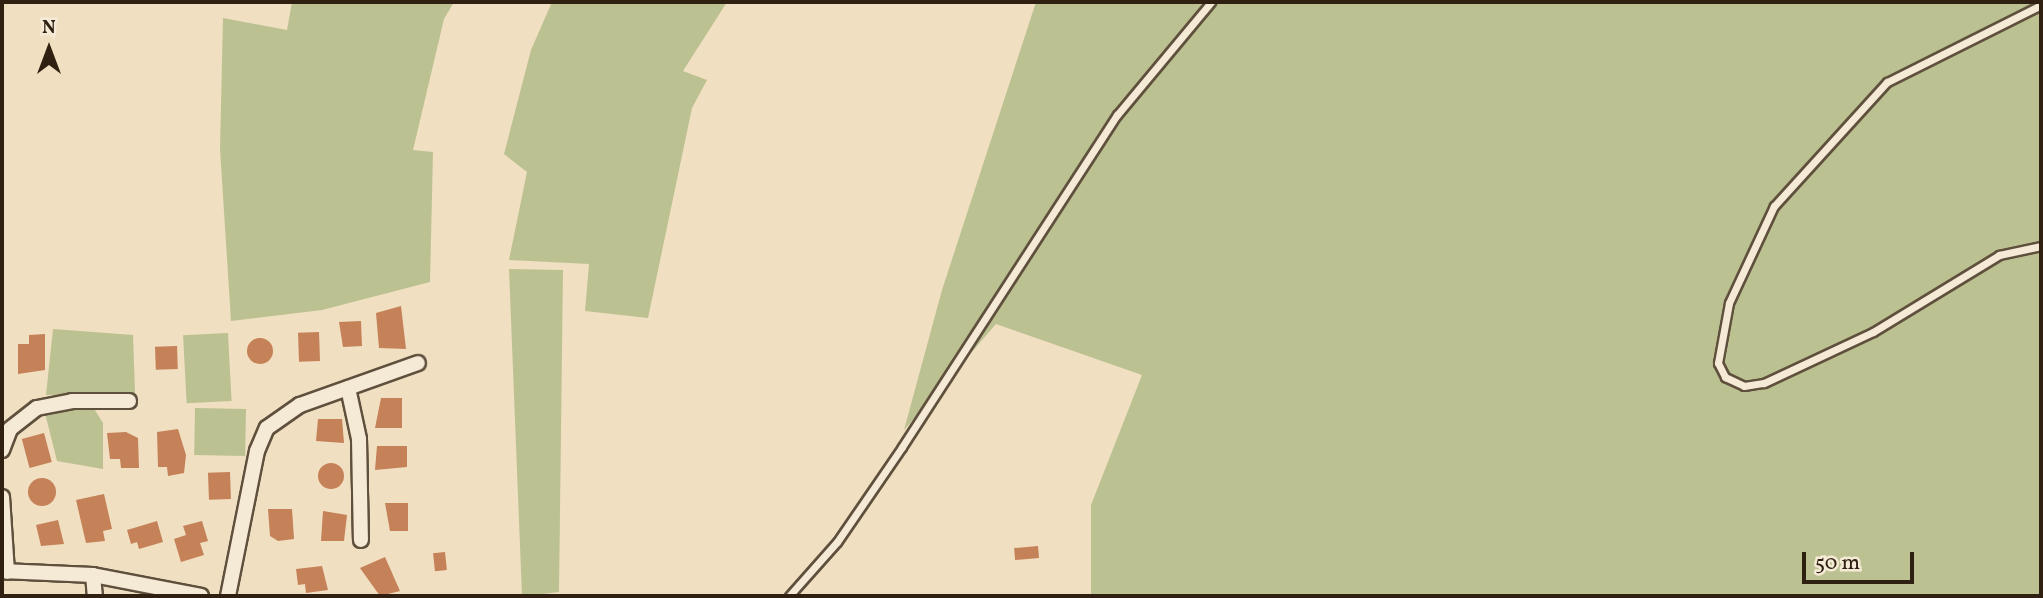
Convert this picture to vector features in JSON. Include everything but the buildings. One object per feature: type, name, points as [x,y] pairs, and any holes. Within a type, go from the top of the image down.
[{"type":"street","points":[[228,596],[260,439],[286,411],[418,363]]},
{"type":"street","points":[[348,388],[359,439],[361,540]]},
{"type":"street","points":[[2,450],[6,427],[53,403],[129,401]]},
{"type":"street","points":[[2,497],[4,571],[93,575],[201,596]]},
{"type":"street","points":[[93,575],[95,596]]},
{"type":"lane","points":[[789,596],[836,541],[902,447],[1117,115],[1211,2]]},
{"type":"lane","points":[[2041,5],[1887,82],[1774,206],[1729,303],[1718,363],[1725,377],[1744,386],[1764,383],[1873,332],[1999,255],[2041,246]]},
{"type":"green space","points":[[292,2],[454,2],[444,19],[413,150],[433,152],[430,282],[322,310],[231,321],[220,149],[223,18],[287,30]]},
{"type":"green space","points":[[552,2],[727,2],[683,71],[707,80],[692,108],[648,318],[585,311],[589,264],[509,260],[527,172],[504,154],[531,50]]},
{"type":"green space","points":[[1036,2],[2041,2],[2041,596],[1091,596],[1091,505],[1142,375],[996,324],[904,430],[942,290]]},
{"type":"green space","points":[[509,269],[563,270],[559,592],[527,596],[522,596]]},
{"type":"green space","points":[[53,329],[133,335],[135,393],[46,395]]},
{"type":"green space","points":[[228,333],[232,401],[187,403],[183,335]]},
{"type":"green space","points":[[93,407],[103,423],[103,469],[57,461],[45,413]]},
{"type":"green space","points":[[195,408],[246,409],[245,456],[194,455]]}]
